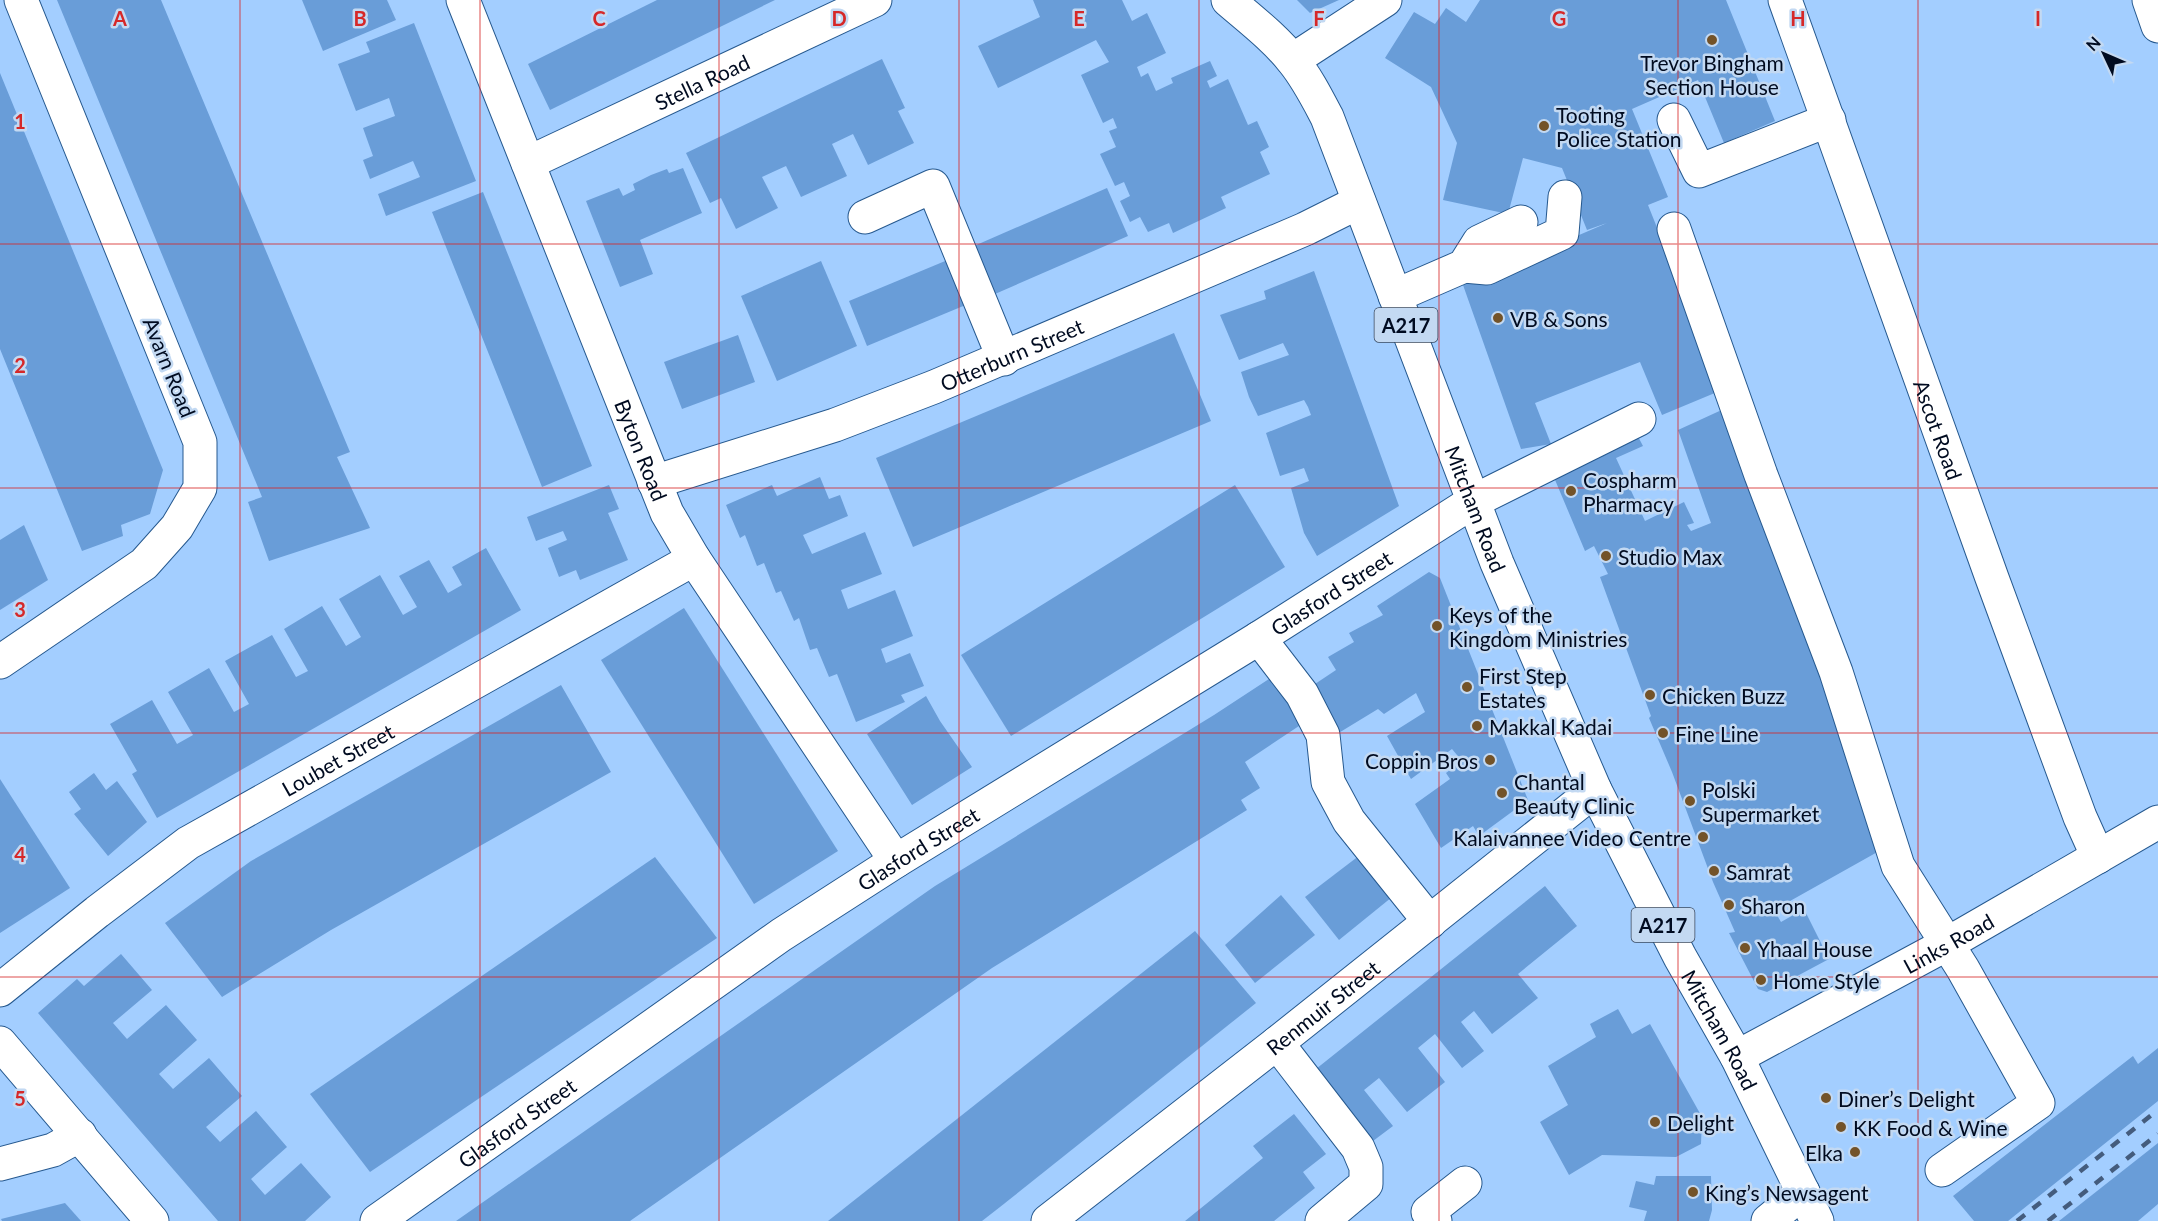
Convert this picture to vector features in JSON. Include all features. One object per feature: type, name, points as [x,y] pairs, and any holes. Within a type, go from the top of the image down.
[{"type":"street","name":"Avarn Road","points":[[0,662],[144,564],[177,527],[200,488],[200,442],[21,0]]},
{"type":"street","name":"Byton Road","points":[[463,0],[667,513],[694,559],[896,861]]},
{"type":"street","name":"Stella Road","points":[[528,164],[875,0]]},
{"type":"street","name":"Mitcham Road","points":[[1228,0],[1293,60],[1310,84],[1327,117],[1497,563],[1595,790],[1680,957],[1737,1057],[1817,1221]]},
{"type":"street","points":[[1293,60],[1385,0]]},
{"type":"street","name":"Ascot Road","points":[[1785,0],[1992,578],[2080,817],[2097,857]]},
{"type":"street","points":[[2149,0],[2158,26]]},
{"type":"street","points":[[1674,120],[1699,171],[1794,136],[1829,120]]},
{"type":"street","points":[[865,217],[933,186],[1004,359]]},
{"type":"street","points":[[1395,296],[1464,266],[1487,268],[1562,233],[1565,197]]},
{"type":"street","name":"Otterburn Street","points":[[654,482],[835,425],[1004,359],[1305,229],[1359,202]]},
{"type":"street","points":[[1464,266],[1479,242],[1521,222]]},
{"type":"street","points":[[1674,229],[1761,475],[1836,672],[1898,866],[1947,944],[2038,1103],[1942,1170]]},
{"type":"street","name":"Glasford Street","points":[[377,1221],[781,935],[896,861],[1259,638],[1474,501],[1639,419]]},
{"type":"street","name":"Loubet Street","points":[[0,990],[188,843],[694,559]]},
{"type":"street","points":[[1259,638],[1302,694],[1323,735],[1328,782],[1349,821],[1430,922]]},
{"type":"street","name":"Renmuir Street","points":[[1047,1221],[1277,1043],[1595,790]]},
{"type":"street","name":"Links Road","points":[[1737,1057],[1947,944],[2158,822]]},
{"type":"street","points":[[0,1043],[152,1221]]},
{"type":"street","points":[[1277,1043],[1358,1148],[1366,1167],[1366,1184],[1322,1221]]},
{"type":"street","points":[[0,1164],[53,1150],[80,1135]]},
{"type":"street","points":[[1435,1221],[1428,1212],[1466,1183]]},
{"type":"street","points":[[1768,1221],[1803,1192]]},
{"type":"building","points":[[57,0],[161,0],[350,452],[337,457],[370,528],[269,561],[248,502],[262,497]]},
{"type":"building","points":[[302,0],[387,0],[396,20],[323,51]]},
{"type":"building","points":[[657,0],[775,0],[550,110],[528,64]]},
{"type":"building","points":[[1033,0],[1122,0],[1132,21],[1147,13],[1166,53],[1137,67],[1141,77],[1148,73],[1156,91],[1173,83],[1171,78],[1210,61],[1217,76],[1207,81],[1210,88],[1228,79],[1248,125],[1257,121],[1269,147],[1260,152],[1270,174],[1221,197],[1226,208],[1173,233],[1169,223],[1148,232],[1140,217],[1130,222],[1120,201],[1130,196],[1124,182],[1115,186],[1100,154],[1116,147],[1109,131],[1117,128],[1113,118],[1103,123],[1081,75],[1109,62],[1096,40],[998,88],[978,46],[1040,17]]},
{"type":"building","points":[[1297,0],[1339,0],[1310,13]]},
{"type":"building","points":[[1480,0],[1726,0],[1775,121],[1724,143],[1698,80],[1632,109],[1668,197],[1648,205],[1722,390],[1662,415],[1640,362],[1535,403],[1551,444],[1521,449],[1463,285],[1607,223],[1587,230],[1562,168],[1523,158],[1508,214],[1443,200],[1457,143],[1431,87],[1385,58],[1414,12],[1435,24],[1446,8],[1466,22]]},
{"type":"building","points":[[414,23],[476,181],[386,216],[378,194],[420,177],[413,161],[370,179],[363,160],[373,156],[363,128],[395,116],[389,98],[356,111],[338,64],[370,52],[366,42]]},
{"type":"building","points":[[882,59],[905,108],[898,111],[914,143],[868,165],[853,134],[832,144],[847,176],[801,197],[786,166],[762,177],[778,208],[736,229],[721,198],[710,203],[686,153]]},
{"type":"building","points":[[0,73],[163,470],[150,514],[121,525],[123,536],[82,551],[0,349]]},
{"type":"building","points":[[683,168],[702,213],[640,240],[653,274],[620,287],[586,201],[619,188],[623,196],[635,190],[633,184],[651,175],[667,169],[669,173]]},
{"type":"building","points":[[1107,188],[1128,236],[995,294],[974,246]]},
{"type":"building","points":[[483,192],[592,466],[542,487],[432,212]]},
{"type":"building","points":[[950,259],[968,304],[867,346],[849,301]]},
{"type":"building","points":[[821,261],[857,346],[777,381],[741,296]]},
{"type":"building","points":[[1314,271],[1399,506],[1317,556],[1304,533],[1291,488],[1309,481],[1304,468],[1280,476],[1266,433],[1311,415],[1308,407],[1304,400],[1258,416],[1241,372],[1289,355],[1283,343],[1239,360],[1220,315],[1266,299],[1264,291]]},
{"type":"building","points":[[1174,333],[1211,421],[913,547],[876,458]]},
{"type":"building","points":[[738,335],[755,382],[682,409],[664,362]]},
{"type":"building","points":[[1726,408],[1881,850],[1774,910],[1781,922],[1804,909],[1829,959],[1767,992],[1758,989],[1729,933],[1735,932],[1649,718],[1651,716],[1600,577],[1608,574],[1594,546],[1585,551],[1550,468],[1635,431],[1643,446],[1616,458],[1645,521],[1684,502],[1694,523],[1687,525],[1691,531],[1711,523],[1678,430]]},
{"type":"building","points":[[820,477],[829,499],[840,495],[848,516],[803,535],[812,554],[865,532],[882,574],[841,590],[848,609],[895,590],[913,636],[881,649],[886,663],[910,653],[924,686],[901,695],[905,702],[856,722],[837,674],[829,677],[817,648],[810,650],[799,618],[794,621],[781,591],[776,593],[764,563],[757,566],[745,535],[740,538],[726,505],[772,485],[777,496]]},
{"type":"building","points":[[609,485],[619,509],[608,513],[628,560],[580,580],[576,570],[559,577],[548,548],[567,540],[563,531],[536,541],[527,517]]},
{"type":"building","points":[[1235,485],[1285,567],[1011,736],[961,655]]},
{"type":"building","points":[[24,525],[48,580],[0,610],[0,540]]},
{"type":"building","points":[[486,548],[521,610],[157,818],[132,774],[137,771],[110,724],[152,700],[177,744],[193,735],[168,692],[209,668],[234,712],[249,704],[225,661],[272,635],[296,677],[308,671],[284,629],[322,606],[346,646],[361,637],[339,599],[380,575],[403,615],[417,607],[399,576],[429,560],[448,593],[462,585],[452,567]]},
{"type":"building","points":[[1429,572],[1440,578],[1528,800],[1479,836],[1473,826],[1441,848],[1415,804],[1450,779],[1446,773],[1462,761],[1452,749],[1411,779],[1387,736],[1425,712],[1416,693],[1384,714],[1378,709],[1332,737],[1312,686],[1336,670],[1328,657],[1354,642],[1349,633],[1383,615],[1377,606]]},
{"type":"building","points":[[684,608],[838,851],[754,904],[601,660]]},
{"type":"building","points":[[1275,675],[1305,722],[1245,762],[1260,788],[1241,800],[1247,810],[992,968],[630,1221],[456,1221],[935,886],[1214,715]]},
{"type":"building","points":[[561,685],[611,772],[331,930],[222,997],[165,923],[251,861]]},
{"type":"building","points":[[926,696],[940,721],[972,767],[912,805],[867,734]]},
{"type":"building","points":[[94,773],[106,790],[117,781],[147,822],[108,856],[74,814],[81,809],[69,792]]},
{"type":"building","points":[[0,779],[70,888],[0,933]]},
{"type":"building","points":[[1364,852],[1397,893],[1339,940],[1305,897]]},
{"type":"building","points":[[655,857],[717,938],[370,1172],[310,1094]]},
{"type":"building","points":[[1545,886],[1577,926],[1518,974],[1538,998],[1492,1034],[1474,1011],[1461,1022],[1484,1051],[1462,1068],[1435,1034],[1418,1048],[1445,1082],[1407,1112],[1379,1078],[1364,1090],[1393,1126],[1373,1141],[1316,1069]]},
{"type":"building","points":[[1281,895],[1315,935],[1255,983],[1225,945]]},
{"type":"building","points":[[1195,931],[1256,1003],[1000,1207],[982,1221],[828,1221]]},
{"type":"building","points":[[121,954],[152,990],[113,1023],[127,1039],[166,1005],[197,1040],[159,1074],[173,1089],[209,1058],[242,1096],[206,1127],[220,1142],[256,1111],[287,1147],[251,1179],[265,1195],[301,1163],[331,1197],[305,1221],[218,1221],[38,1013],[77,979],[84,986]]},
{"type":"building","points":[[1618,1009],[1632,1034],[1650,1024],[1702,1117],[1701,1144],[1676,1157],[1602,1155],[1569,1175],[1540,1122],[1568,1105],[1548,1066],[1596,1037],[1590,1024]]},
{"type":"building","points":[[2158,1048],[2158,1101],[2008,1221],[1974,1221],[1953,1196],[2133,1056],[2138,1064]]},
{"type":"building","points":[[1294,1114],[1326,1154],[1303,1172],[1315,1188],[1274,1221],[1185,1221],[1263,1158],[1253,1146]]},
{"type":"building","points":[[2158,1143],[2158,1204],[2138,1221],[2059,1221]]},
{"type":"building","points":[[1656,1176],[1711,1176],[1712,1210],[1709,1221],[1644,1221],[1647,1211],[1629,1207],[1636,1181],[1654,1185]]},
{"type":"building","points":[[65,1203],[81,1221],[2,1221],[1,1219]]},
{"type":"railway","points":[[2017,1221],[2158,1110]]},
{"type":"railway","points":[[2048,1221],[2158,1134]]},
{"type":"place","name":"Trevor Bingham Section House","points":[[1712,40]]},
{"type":"place","name":"Tooting Police Station","points":[[1544,126]]},
{"type":"place","name":"VB & Sons","points":[[1498,318]]},
{"type":"place","name":"Cospharm Pharmacy","points":[[1571,491]]},
{"type":"place","name":"Studio Max","points":[[1606,556]]},
{"type":"place","name":"Keys of the Kingdom Ministries","points":[[1437,626]]},
{"type":"place","name":"First Step Estates","points":[[1467,687]]},
{"type":"place","name":"Chicken Buzz","points":[[1650,695]]},
{"type":"place","name":"Makkal Kadai","points":[[1477,726]]},
{"type":"place","name":"Fine Line","points":[[1663,733]]},
{"type":"place","name":"Coppin Bros","points":[[1490,760]]},
{"type":"place","name":"Chantal Beauty Clinic","points":[[1502,793]]},
{"type":"place","name":"Polski Supermarket","points":[[1690,801]]},
{"type":"place","name":"Kalaivannee Video Centre","points":[[1703,837]]},
{"type":"place","name":"Samrat","points":[[1714,871]]},
{"type":"place","name":"Sharon","points":[[1729,905]]},
{"type":"place","name":"Yhaal House","points":[[1745,948]]},
{"type":"place","name":"Home Style","points":[[1761,980]]},
{"type":"place","name":"Diner’s Delight","points":[[1826,1098]]},
{"type":"place","name":"Delight","points":[[1655,1122]]},
{"type":"place","name":"KK Food & Wine","points":[[1841,1127]]},
{"type":"place","name":"Elka","points":[[1855,1152]]},
{"type":"place","name":"King’s Newsagent","points":[[1693,1192]]}]
